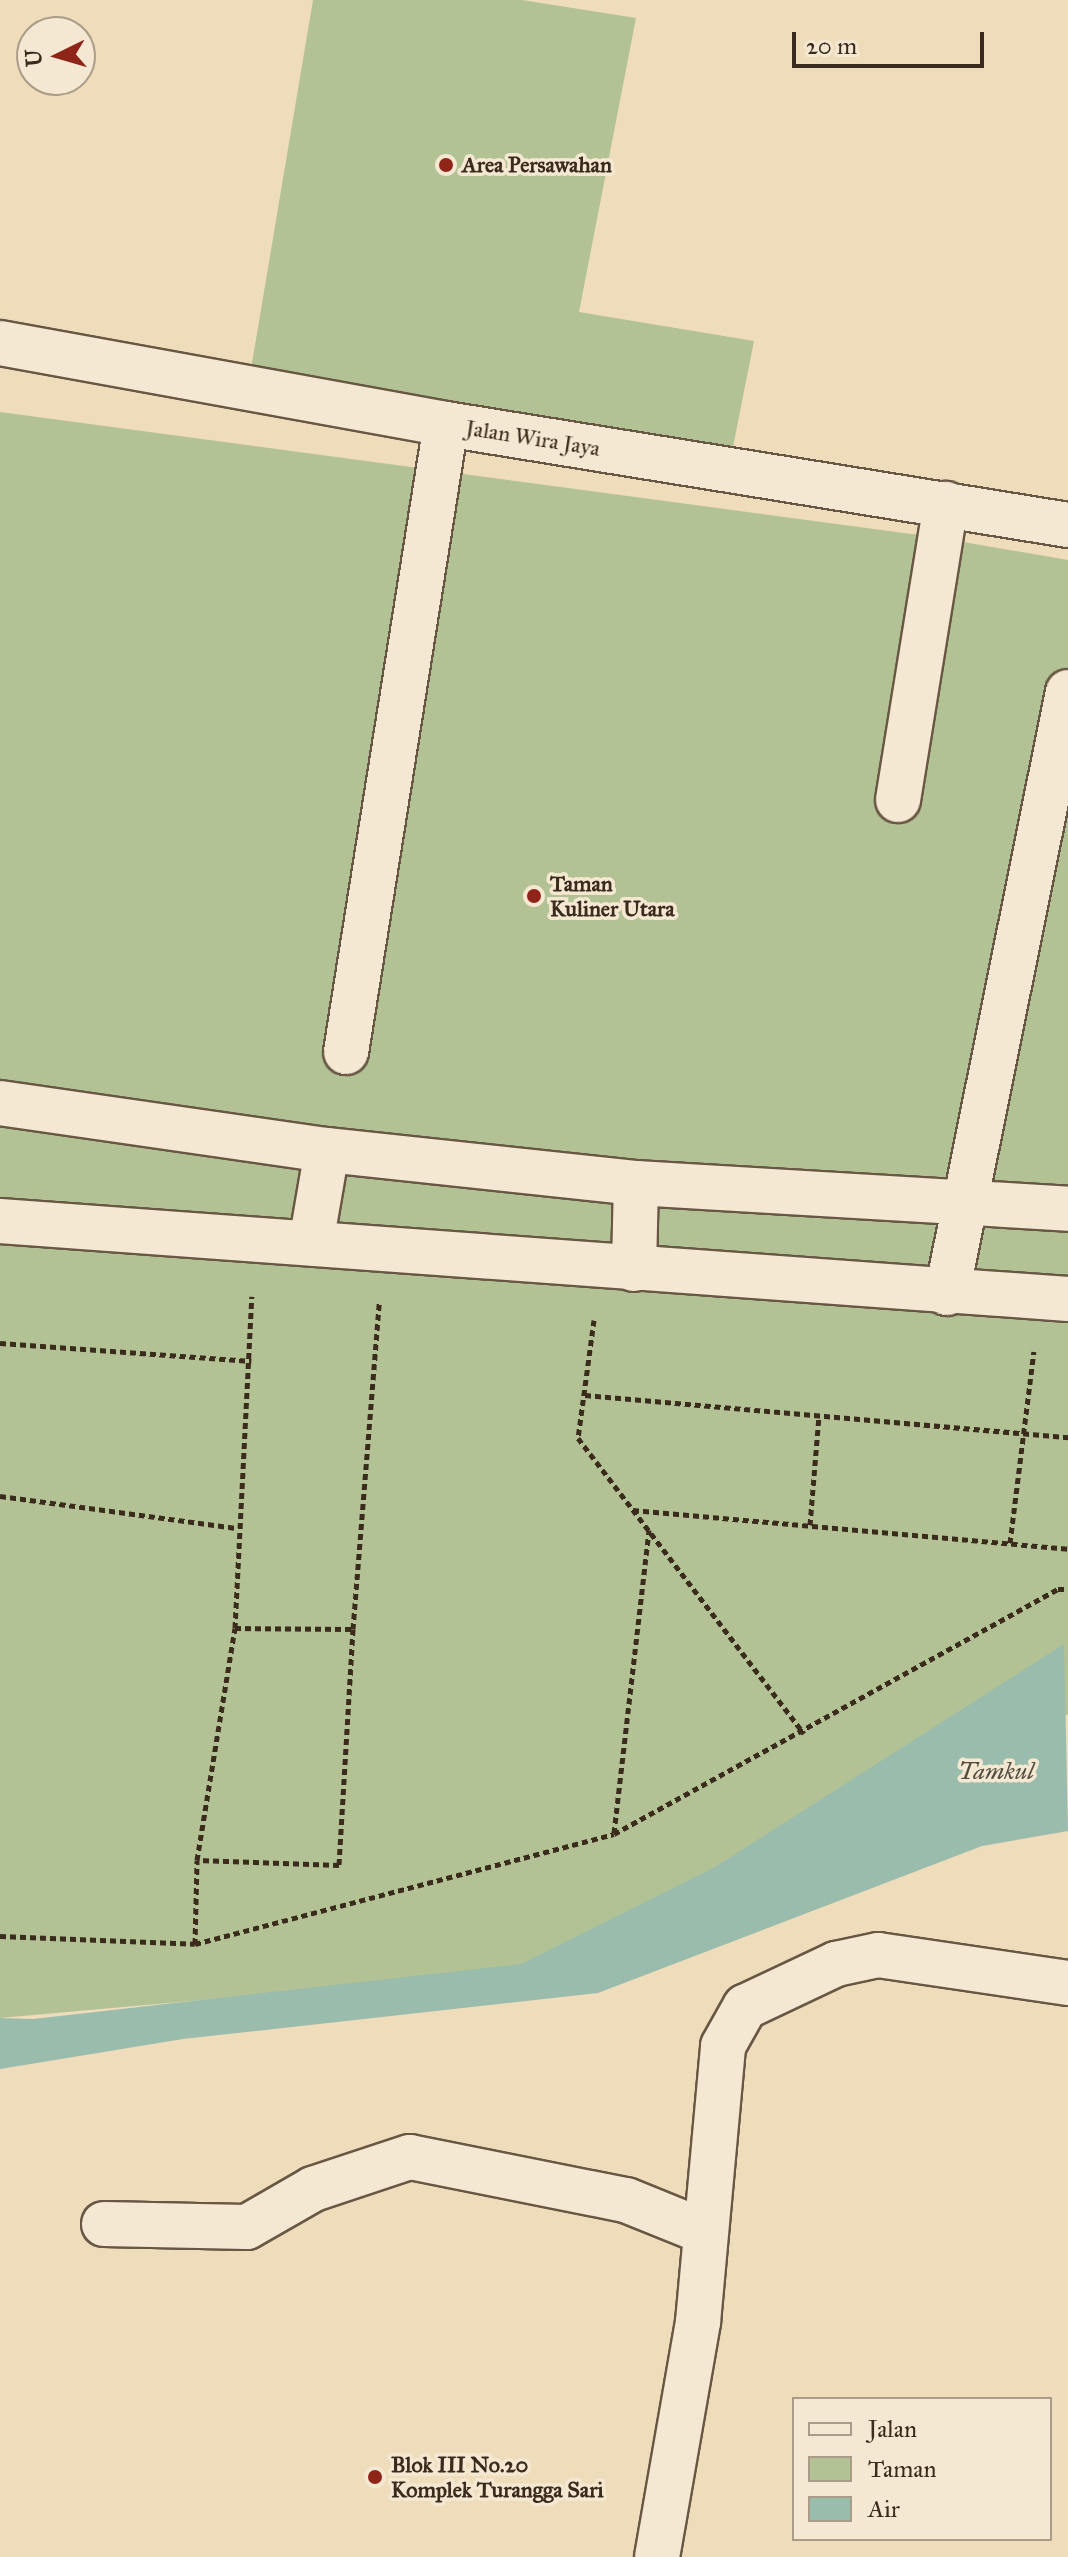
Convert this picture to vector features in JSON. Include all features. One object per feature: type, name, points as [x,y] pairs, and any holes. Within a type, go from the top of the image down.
[{"type":"street","name":"Jalan Wira Jaya","points":[[0,343],[446,424],[1068,525]]},
{"type":"street","points":[[346,1052],[446,424]]},
{"type":"street","points":[[898,800],[946,504]]},
{"type":"street","points":[[947,1293],[1068,692]]},
{"type":"street","points":[[0,1103],[327,1150],[636,1183],[1068,1209]]},
{"type":"street","points":[[311,1243],[327,1150]]},
{"type":"street","points":[[619,1268],[636,1183]]},
{"type":"street","points":[[0,1221],[1054,1299]]},
{"type":"street","points":[[657,2557],[698,2322],[723,2046],[745,2007],[836,1964],[878,1955],[1068,1983]]},
{"type":"street","points":[[104,2224],[247,2227],[313,2189],[410,2157],[626,2200],[705,2232]]},
{"type":"path","points":[[195,1944],[197,1860],[235,1628],[238,1528],[251,1361],[251,1239]]},
{"type":"path","points":[[197,1860],[339,1865],[353,1629],[381,1273],[377,1250]]},
{"type":"path","points":[[619,1268],[585,1395],[578,1438],[804,1734]]},
{"type":"path","points":[[1010,1543],[1025,1432],[1054,1299]]},
{"type":"path","points":[[0,1343],[251,1361]]},
{"type":"path","points":[[585,1395],[1068,1437]]},
{"type":"path","points":[[810,1525],[819,1415]]},
{"type":"path","points":[[0,1496],[238,1528]]},
{"type":"path","points":[[632,1510],[1068,1549]]},
{"type":"path","points":[[614,1834],[649,1530]]},
{"type":"path","points":[[0,1936],[195,1944],[614,1834],[804,1734],[1058,1589],[1068,1589]]},
{"type":"path","points":[[235,1628],[353,1629]]},
{"type":"green space","name":"Area Persawahan","points":[[313,0],[522,0],[636,18],[579,312],[754,341],[729,467],[248,387]]},
{"type":"green space","name":"Taman Kuliner Utara","points":[[0,412],[934,537],[1068,560],[1068,1295],[0,1232]]},
{"type":"green space","points":[[0,1241],[1068,1303],[1068,1714],[526,1971],[0,2018]]},
{"type":"water","name":"Tamkul","points":[[1064,1644],[1068,1831],[982,1846],[598,1993],[183,2039],[0,2069],[0,2018],[33,2019],[521,1964],[715,1867]]},
{"type":"place","name":"Area Persawahan","points":[[446,165]]},
{"type":"place","name":"Taman Kuliner Utara","points":[[534,896]]},
{"type":"place","name":"Blok III No.20 Komplek Turangga Sari","points":[[375,2477]]}]
